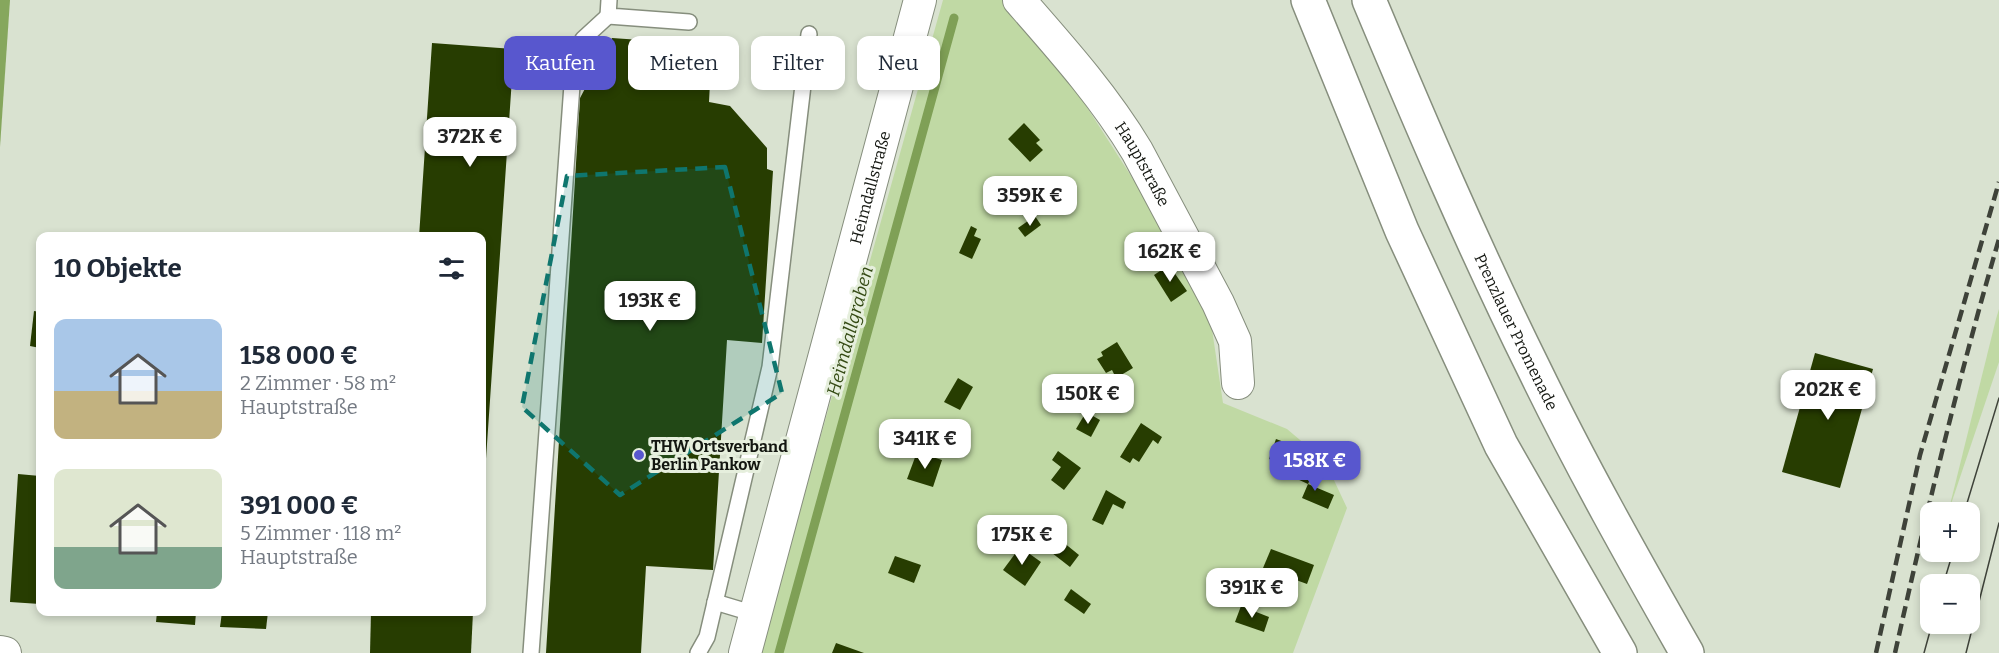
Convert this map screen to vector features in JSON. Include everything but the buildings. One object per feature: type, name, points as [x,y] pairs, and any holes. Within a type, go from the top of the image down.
[{"type":"main road","points":[[1308,0],[1402,231],[1501,445],[1620,653]]},
{"type":"main road","name":"Prenzlauer Promenade","points":[[1369,0],[1442,175],[1534,370],[1630,551],[1688,653]]},
{"type":"street","name":"Heimdallstraße","points":[[745,653],[920,0]]},
{"type":"street","name":"Hauptstraße","points":[[1019,0],[1091,84],[1137,151],[1218,303],[1235,341],[1238,383]]},
{"type":"street","points":[[0,652],[5,653]]},
{"type":"lane","points":[[531,653],[572,85],[583,39],[608,16],[609,0]]},
{"type":"lane","points":[[608,16],[689,22]]},
{"type":"lane","points":[[698,653],[707,638],[770,367],[808,34]]},
{"type":"lane","points":[[715,602],[755,614]]},
{"type":"highlighted area","points":[[725,167],[782,393],[620,495],[522,407],[567,176]]},
{"type":"green space","points":[[0,0],[10,0],[0,147]]},
{"type":"green space","points":[[943,0],[1004,0],[1065,73],[1158,218],[1210,316],[1223,403],[1287,429],[1325,461],[1347,508],[1293,653],[760,653],[918,90],[940,90],[940,36],[933,36]]},
{"type":"green space","points":[[1999,309],[1999,362],[1951,502]]},
{"type":"waterway","name":"Heimdallgraben","points":[[779,653],[954,18]]},
{"type":"tram line","points":[[1967,502],[1999,398]]},
{"type":"tram line","points":[[1966,653],[1999,523]]},
{"type":"tram line","points":[[1946,574],[1950,562]]},
{"type":"tram line","points":[[1924,653],[1929,634]]},
{"type":"railway","points":[[1876,653],[1920,455],[1999,182]]},
{"type":"railway","points":[[1895,653],[1944,445],[1999,239]]},
{"type":"place","name":"THW Ortsverband Berlin Pankow","points":[[639,455]]}]
